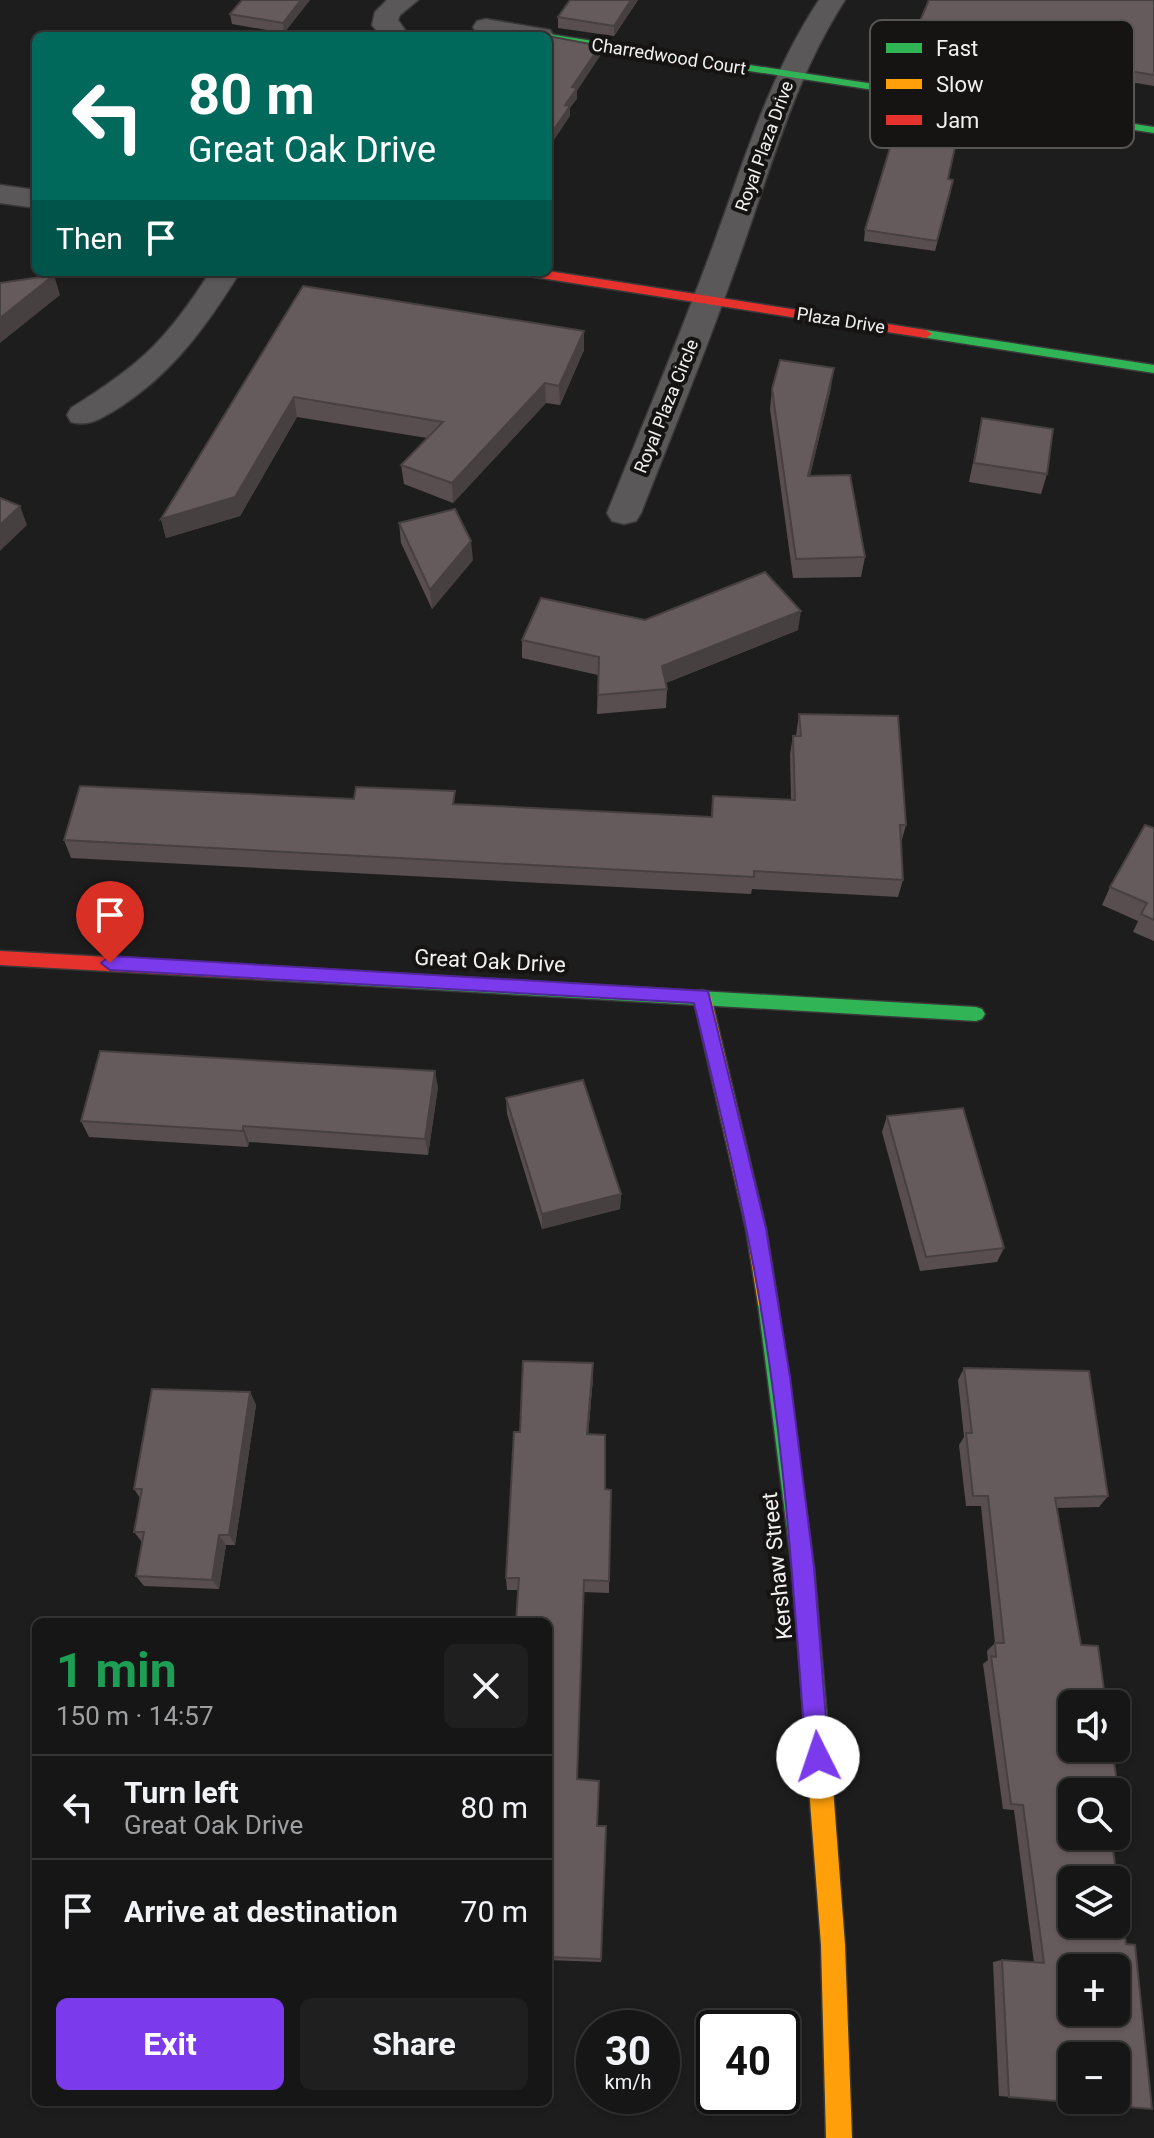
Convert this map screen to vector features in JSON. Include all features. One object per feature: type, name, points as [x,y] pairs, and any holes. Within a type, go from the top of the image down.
[{"type":"street","points":[[392,32],[385,25],[385,16],[391,8],[405,0]]},
{"type":"street","name":"Royal Plaza Drive","points":[[709,299],[789,76],[815,23],[832,0]]},
{"type":"street","points":[[480,23],[522,32]]},
{"type":"street","name":"Charredwood Court","points":[[552,38],[870,88]]},
{"type":"street","name":"Charredwood Court","points":[[1134,127],[1154,130]]},
{"type":"street","points":[[0,194],[32,198]]},
{"type":"street","points":[[83,415],[141,378],[169,351],[191,325],[222,276]]},
{"type":"street","name":"Plaza Drive","points":[[552,276],[1154,369]]},
{"type":"street","name":"Royal Plaza Circle","points":[[624,513],[709,299]]},
{"type":"street","name":"Great Oak Drive","points":[[0,958],[976,1014]]},
{"type":"street","name":"Kershaw Street","points":[[702,997],[756,1229],[780,1377],[803,1568],[833,1945],[839,2138]]},
{"type":"building","points":[[242,0],[301,0],[283,23],[230,14]]},
{"type":"building","points":[[570,0],[631,0],[614,26],[558,17]]},
{"type":"building","points":[[929,0],[1154,0],[1154,75],[1134,72],[1134,20],[920,20]]},
{"type":"building","points":[[552,37],[600,46],[572,87],[577,88],[565,105],[570,106],[552,132]]},
{"type":"building","points":[[890,148],[955,148],[948,179],[953,180],[937,241],[865,230]]},
{"type":"building","points":[[47,276],[53,276],[0,318],[0,283]]},
{"type":"building","points":[[303,286],[584,331],[559,386],[545,383],[452,483],[401,465],[443,422],[294,397],[235,497],[161,519]]},
{"type":"building","points":[[780,360],[834,368],[808,476],[850,475],[865,557],[796,559],[772,389]]},
{"type":"building","points":[[982,418],[1053,429],[1047,474],[974,463]]},
{"type":"building","points":[[0,498],[20,506],[0,525]]},
{"type":"building","points":[[455,509],[471,541],[430,590],[399,523]]},
{"type":"building","points":[[765,572],[801,611],[662,666],[667,689],[598,695],[599,657],[522,640],[541,598],[645,620]]},
{"type":"building","points":[[799,714],[898,716],[906,825],[900,825],[903,880],[754,871],[754,877],[64,840],[80,786],[354,799],[356,787],[455,791],[453,804],[712,817],[713,796],[795,800],[793,736],[801,736]]},
{"type":"building","points":[[1145,825],[1154,828],[1154,920],[1141,914],[1147,903],[1110,887]]},
{"type":"building","points":[[100,1051],[435,1071],[425,1139],[243,1126],[243,1131],[81,1121]]},
{"type":"building","points":[[583,1080],[621,1194],[542,1214],[506,1098]]},
{"type":"building","points":[[963,1108],[1004,1248],[926,1257],[887,1116]]},
{"type":"building","points":[[523,1361],[593,1363],[587,1434],[605,1435],[605,1489],[611,1490],[609,1581],[584,1580],[577,1779],[599,1781],[597,1826],[606,1826],[601,1959],[552,1957],[552,1618],[516,1618],[519,1578],[506,1578],[514,1432],[520,1432]]},
{"type":"building","points":[[964,1368],[1089,1371],[1108,1496],[1055,1498],[1081,1645],[1098,1646],[1104,1690],[1058,1690],[1058,1762],[1114,1762],[1116,1778],[1058,1778],[1058,1850],[1113,1850],[1115,1866],[1058,1866],[1058,1938],[1125,1938],[1126,1944],[1135,1945],[1152,2109],[1130,2107],[1130,2042],[1058,2042],[1058,2101],[1009,2097],[1002,1960],[1044,1963],[1023,1805],[1011,1804],[991,1656],[996,1657],[995,1643],[1004,1643],[988,1496],[973,1496],[966,1433],[972,1433]]},
{"type":"building","points":[[152,1389],[250,1392],[229,1535],[219,1535],[212,1580],[136,1576],[144,1532],[134,1532],[142,1489],[134,1489]]},
{"type":"traffic: fast","points":[[552,38],[870,86]]},
{"type":"traffic: fast","points":[[1134,127],[1154,130]]},
{"type":"traffic: fast","points":[[926,334],[1154,369]]},
{"type":"traffic: fast","points":[[268,973],[976,1014]]},
{"type":"traffic: fast","points":[[768,1304],[803,1568],[821,1788]]},
{"type":"traffic: slow","points":[[702,997],[756,1229],[768,1304]]},
{"type":"traffic: slow","points":[[821,1788],[833,1945],[839,2138]]},
{"type":"traffic: jam","points":[[552,276],[926,334]]},
{"type":"traffic: jam","points":[[0,958],[268,973]]},
{"type":"route","points":[[110,963],[702,997],[756,1229],[780,1377],[803,1568],[818,1757]]}]
